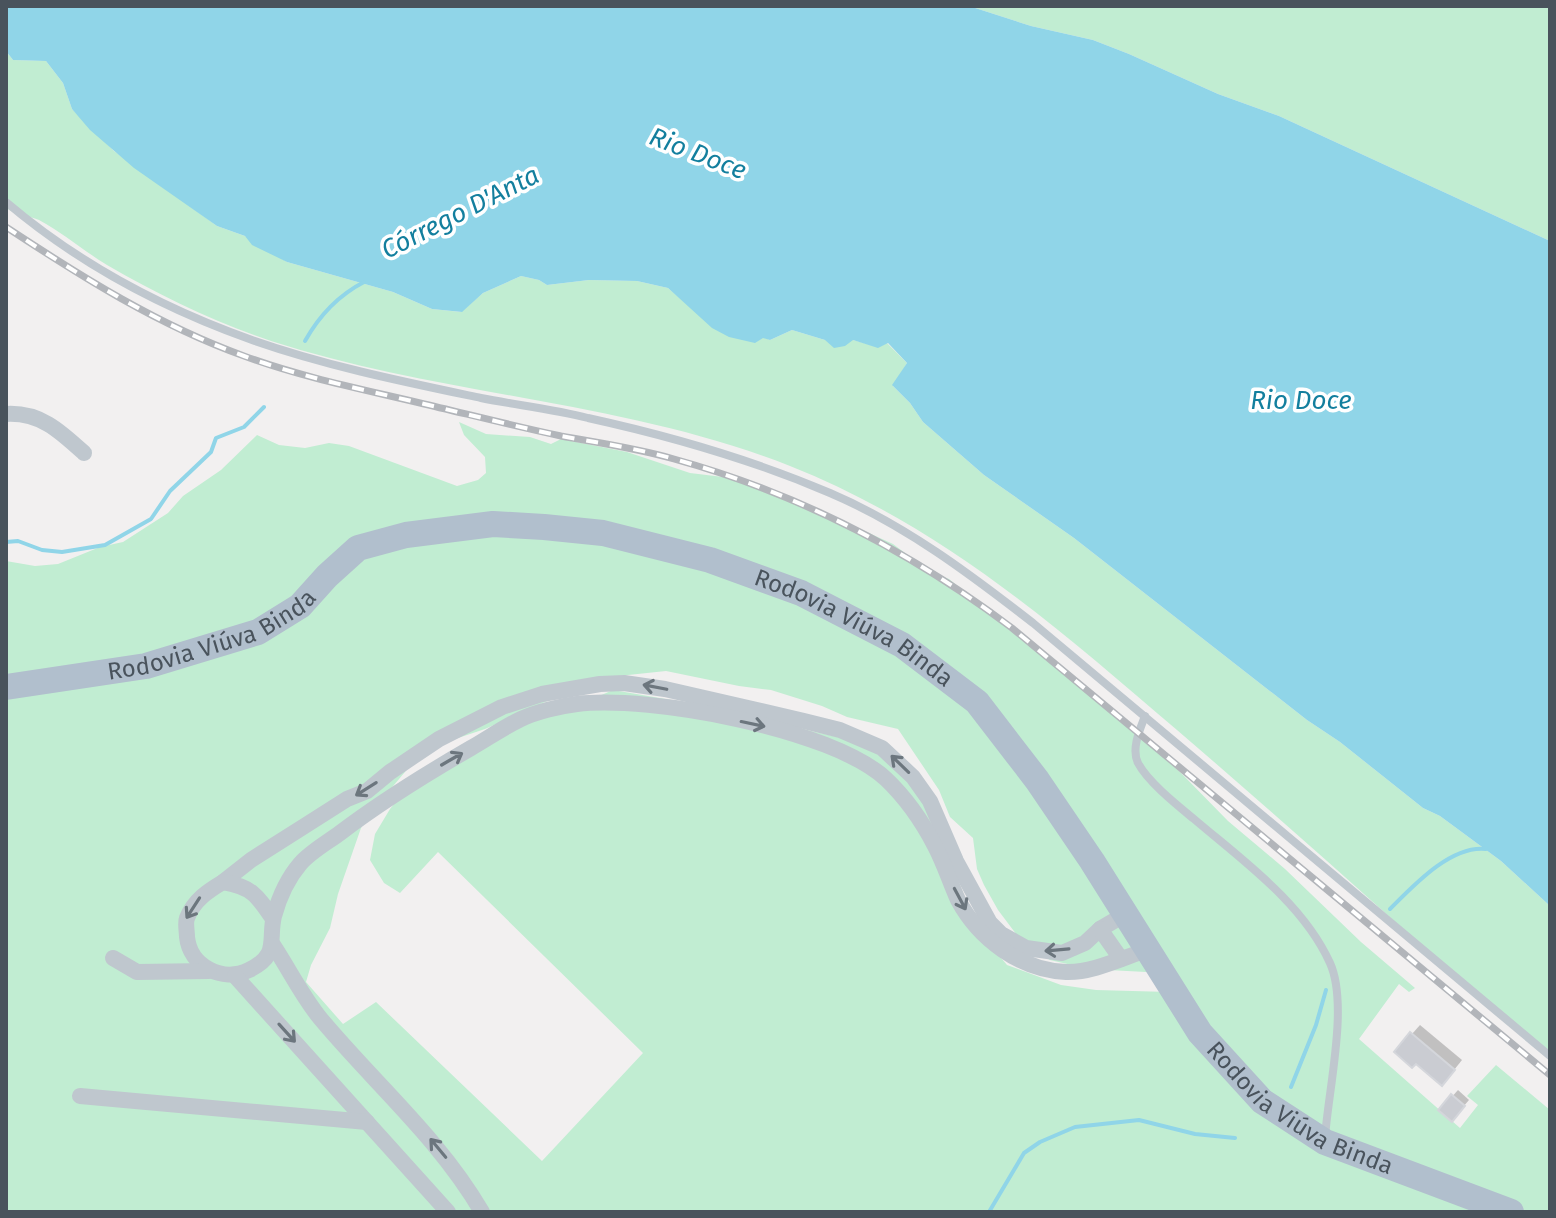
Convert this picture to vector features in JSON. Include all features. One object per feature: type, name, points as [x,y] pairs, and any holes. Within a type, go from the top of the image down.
[{"type":"main road","name":"Rodovia Viúva Binda","points":[[7,688],[146,666],[258,632],[289,615],[345,557],[374,542],[493,524],[603,533],[710,560],[801,593],[902,645],[977,702],[1037,780],[1200,1033],[1243,1082],[1284,1117],[1325,1142],[1511,1212]]},
{"type":"street","points":[[6,414],[24,414],[49,423],[84,453]]},
{"type":"street","points":[[209,971],[189,949],[186,920],[202,895],[347,799],[367,791],[439,739],[502,707],[542,694],[600,684],[624,683],[713,699],[840,730],[882,748],[897,760],[930,801],[956,861],[990,923],[1001,934],[1026,948],[1062,953],[1085,943],[1100,929],[1124,915]]},
{"type":"street","points":[[482,1212],[456,1170],[318,1015],[273,945],[273,919],[286,886],[301,862],[371,810],[523,718],[575,704],[620,702],[703,714],[799,734],[848,753],[883,777],[912,807],[936,847],[959,901],[978,929],[1023,963],[1067,972],[1147,950]]},
{"type":"street","points":[[398,767],[412,784]]},
{"type":"street","points":[[223,882],[242,885],[257,895],[273,919]]},
{"type":"street","points":[[1100,929],[1121,959]]},
{"type":"street","points":[[113,958],[137,972],[209,971],[235,976],[252,969],[264,959],[273,945]]},
{"type":"street","points":[[235,976],[448,1212]]},
{"type":"street","points":[[80,1096],[367,1122]]},
{"type":"lane","points":[[6,202],[76,257],[137,292],[253,340],[368,373],[587,417],[688,444],[830,493],[892,523],[976,579],[1145,716],[1550,1056]]},
{"type":"lane","points":[[1145,716],[1136,753],[1143,769],[1174,802],[1281,896],[1308,927],[1331,965],[1337,983],[1336,1025],[1325,1142]]},
{"type":"green space","points":[[969,6],[1550,6],[1550,241],[1279,116],[1218,94],[1129,54],[1093,40],[1031,26]]},
{"type":"green space","points":[[6,51],[13,60],[46,61],[63,83],[72,109],[114,151],[217,226],[245,236],[287,262],[393,292],[432,309],[461,312],[483,293],[521,276],[547,285],[589,280],[637,281],[668,288],[689,306],[770,340],[792,330],[825,340],[853,340],[878,347],[887,343],[907,363],[893,386],[923,422],[984,475],[1074,538],[1423,808],[1440,816],[1501,861],[1550,906],[1550,1060],[1271,812],[1086,653],[995,582],[898,518],[790,466],[727,444],[597,412],[400,374],[271,341],[167,297],[107,265],[39,220],[6,208]]},
{"type":"green space","points":[[459,422],[486,434],[530,437],[551,444],[561,439],[627,452],[690,473],[723,477],[788,496],[893,544],[929,571],[949,579],[1131,728],[1228,821],[1415,988],[1409,992],[1399,984],[1359,1039],[1460,1128],[1478,1105],[1467,1096],[1496,1065],[1550,1110],[1550,1212],[6,1212],[6,561],[35,566],[58,564],[100,547],[123,542],[168,513],[183,496],[221,470],[257,435],[279,445],[305,448],[329,443],[349,446],[457,486],[478,480],[486,473],[485,457],[464,435]],"holes":[[[666,671],[771,690],[847,717],[898,729],[939,790],[950,817],[973,838],[977,869],[984,885],[1023,943],[1050,960],[1089,969],[1165,973],[1169,992],[1096,990],[1061,985],[1007,965],[971,922],[918,790],[884,756],[855,741],[689,703],[613,690],[443,761],[408,787],[390,809],[375,834],[370,860],[384,883],[400,893],[438,852],[643,1053],[542,1161],[376,1002],[343,1024],[306,982],[330,928],[338,894],[361,828],[415,760],[446,742],[609,677]]]},
{"type":"water","name":"Rio Doce","points":[[6,6],[969,6],[1031,26],[1093,40],[1129,54],[1218,94],[1279,116],[1550,241],[1550,906],[1501,861],[1440,816],[1423,808],[1074,538],[984,475],[923,422],[892,385],[907,363],[888,343],[878,348],[853,340],[845,346],[834,348],[825,340],[792,330],[755,343],[729,337],[712,328],[668,288],[637,281],[589,280],[547,285],[521,276],[483,293],[462,312],[432,309],[393,292],[287,262],[252,245],[245,236],[217,226],[134,168],[90,130],[72,109],[63,83],[46,61],[13,60],[6,51]]},
{"type":"building","points":[[1410,1032],[1455,1070],[1442,1086],[1416,1064],[1412,1068],[1394,1052]]},
{"type":"building","points":[[1451,1094],[1465,1106],[1452,1122],[1438,1110]]},
{"type":"waterway","name":"Córrego D'Anta","points":[[305,341],[330,307],[364,282]]},
{"type":"waterway","name":"Córrego D'Anta","points":[[6,542],[18,541],[42,550],[62,552],[105,545],[151,519],[170,491],[211,452],[216,438],[244,427],[264,407]]},
{"type":"waterway","points":[[1390,909],[1434,868],[1460,853],[1486,849]]},
{"type":"waterway","points":[[1291,1087],[1316,1025],[1326,990]]},
{"type":"waterway","points":[[989,1212],[1024,1153],[1040,1142],[1075,1127],[1139,1120],[1195,1134],[1235,1138]]},
{"type":"railway","points":[[6,227],[151,315],[244,356],[353,388],[674,459],[808,507],[893,550],[1012,628],[1550,1075]]}]
